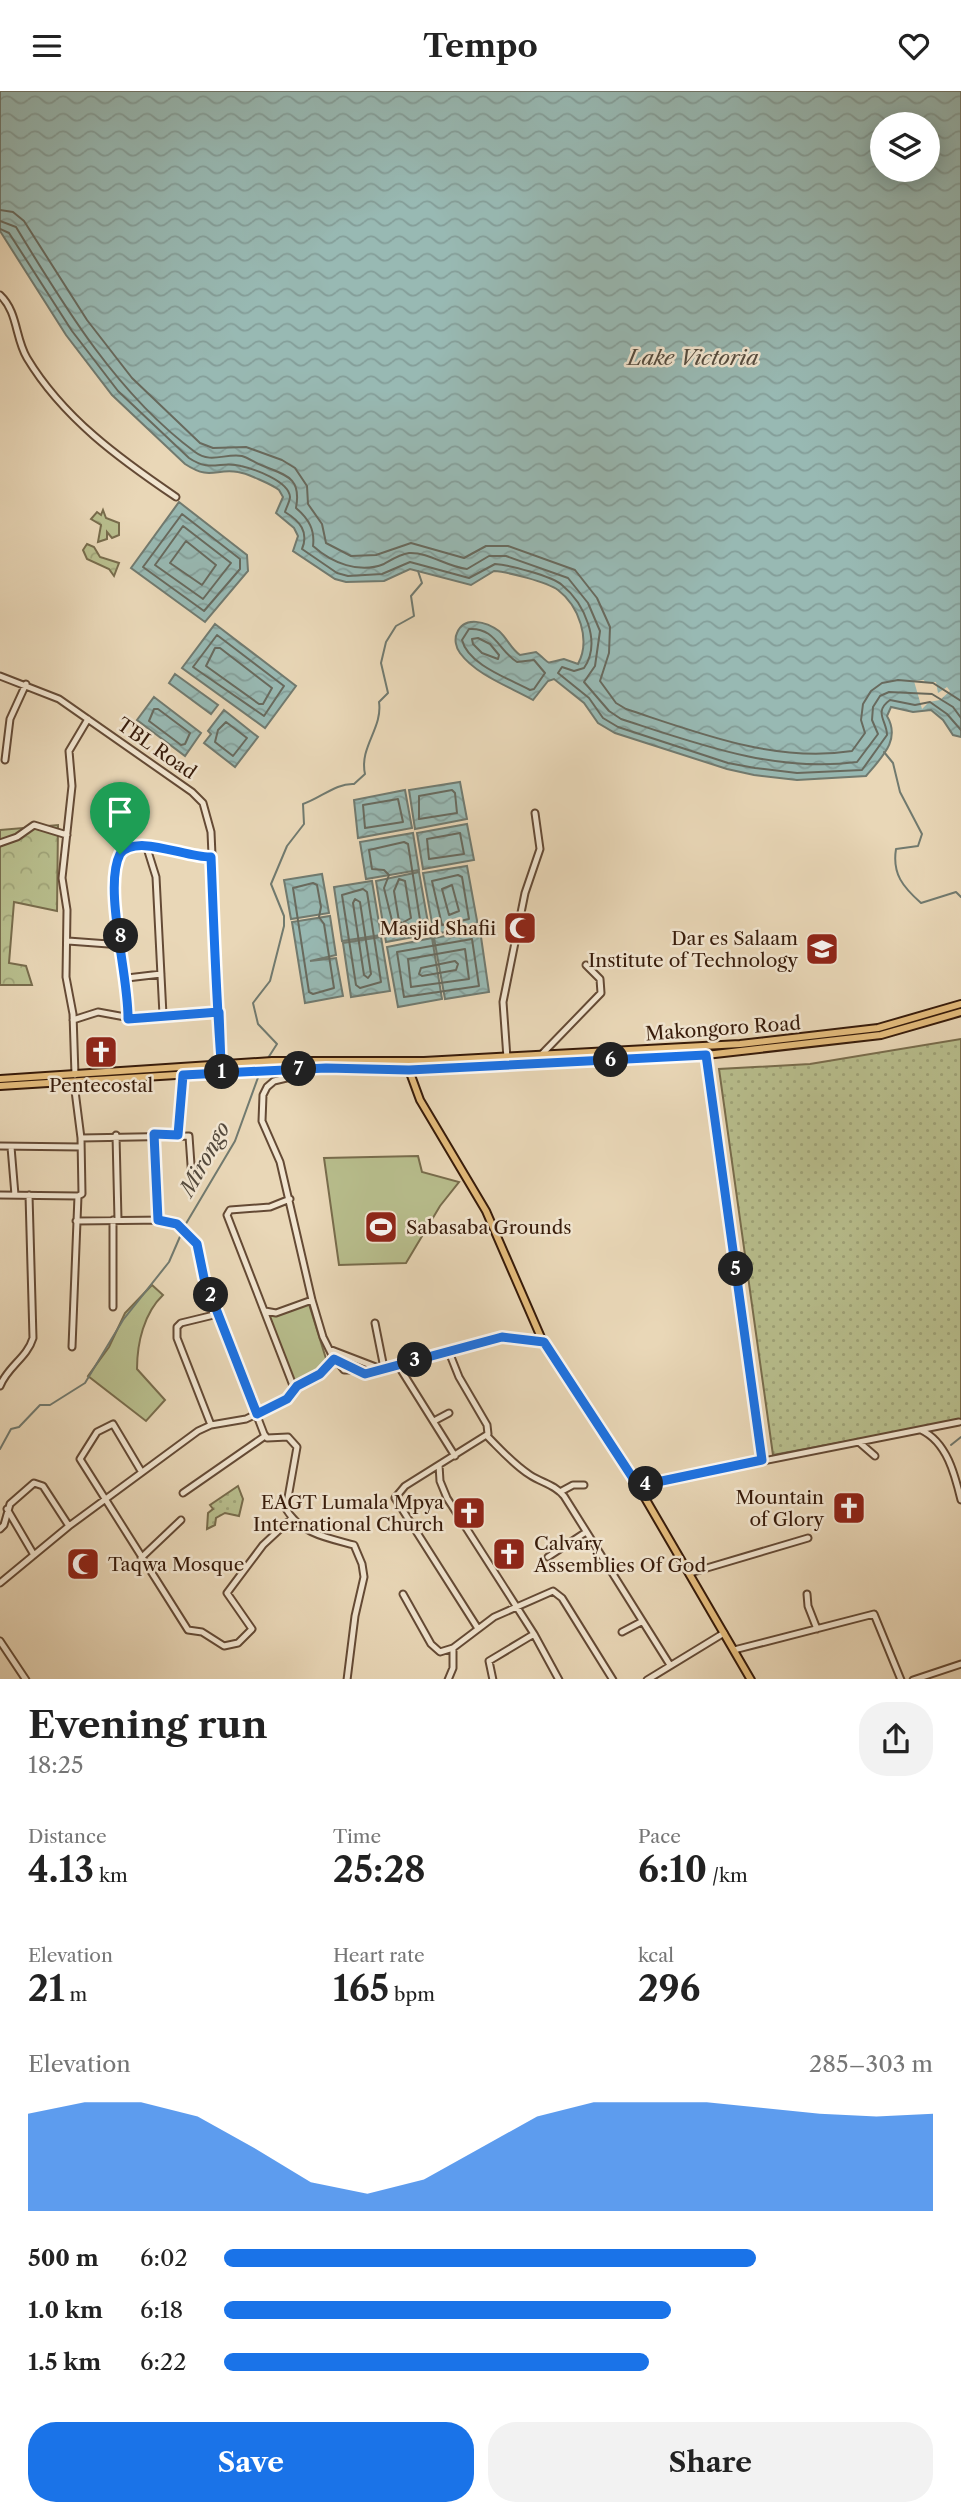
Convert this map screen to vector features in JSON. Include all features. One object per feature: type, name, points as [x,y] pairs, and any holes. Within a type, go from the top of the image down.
[{"type":"main road","name":"Makongoro Road","points":[[257,1066],[272,1061],[402,1062],[507,1058],[806,1038],[898,1024],[961,1004]]},
{"type":"main road","name":"Makongoro Road","points":[[257,1066],[273,1069],[409,1070],[706,1055],[881,1035],[961,1011]]},
{"type":"main road","points":[[0,1079],[221,1064],[257,1066]]},
{"type":"main road","points":[[0,1086],[222,1073],[257,1066]]},
{"type":"main road","points":[[409,1070],[420,1100],[486,1212],[544,1342],[638,1486],[751,1679]]},
{"type":"street","points":[[0,295],[12,310],[27,358],[83,428],[176,497]]},
{"type":"street","name":"TBL Road","points":[[0,676],[51,694],[197,796],[208,813],[222,1073]]},
{"type":"street","points":[[5,759],[10,719],[26,684]]},
{"type":"street","points":[[75,1075],[73,1020],[66,977],[68,941],[62,878],[72,786],[69,751],[88,719]]},
{"type":"street","points":[[507,1058],[503,1002],[523,901],[540,849],[535,813]]},
{"type":"street","points":[[0,843],[18,837],[34,825],[67,835]]},
{"type":"street","points":[[128,1019],[127,978],[114,891],[117,860],[131,844],[190,856],[211,857]]},
{"type":"street","points":[[146,845],[156,877],[163,1015]]},
{"type":"street","points":[[68,941],[122,945]]},
{"type":"street","points":[[539,1056],[561,1037],[601,993],[600,979],[586,965]]},
{"type":"street","points":[[127,978],[162,974]]},
{"type":"street","points":[[73,1020],[98,1012],[128,1019],[219,1012]]},
{"type":"street","points":[[706,1055],[762,1460]]},
{"type":"street","points":[[402,1062],[409,1070]]},
{"type":"street","points":[[301,1069],[295,1076],[274,1081],[267,1087],[262,1105],[262,1121],[280,1162],[312,1300],[327,1347],[335,1360],[365,1374],[502,1337],[544,1342]]},
{"type":"street","points":[[178,1135],[183,1075]]},
{"type":"street","points":[[72,1347],[76,1221],[78,1196],[83,1190],[82,1147],[74,1083]]},
{"type":"street","points":[[81,1138],[154,1134],[190,1137],[192,1179]]},
{"type":"street","points":[[154,1134],[158,1220]]},
{"type":"street","points":[[113,1307],[116,1135]]},
{"type":"street","points":[[0,1146],[82,1147]]},
{"type":"street","points":[[11,1147],[15,1195]]},
{"type":"street","points":[[0,1195],[78,1196]]},
{"type":"street","points":[[0,1386],[5,1372],[23,1355],[33,1338],[29,1195]]},
{"type":"street","points":[[289,1199],[270,1207],[227,1212],[232,1231],[295,1388]]},
{"type":"street","points":[[76,1221],[158,1220],[173,1222],[184,1228],[197,1244],[202,1271],[265,1436]]},
{"type":"street","points":[[264,1310],[276,1313],[312,1300]]},
{"type":"street","points":[[211,1425],[180,1346],[177,1327],[189,1320],[218,1314]]},
{"type":"street","points":[[375,1323],[383,1368]]},
{"type":"street","points":[[327,1347],[339,1355],[383,1368]]},
{"type":"street","points":[[449,1352],[459,1377],[488,1427],[487,1436],[513,1464],[560,1492],[607,1562],[641,1622],[670,1665]]},
{"type":"street","points":[[1,1581],[141,1471],[211,1425],[234,1423],[287,1399],[295,1388],[320,1374],[335,1360]]},
{"type":"street","points":[[398,1365],[455,1455]]},
{"type":"street","points":[[434,1421],[449,1413]]},
{"type":"street","points":[[638,1486],[959,1422]]},
{"type":"street","points":[[141,1471],[115,1425],[97,1432],[80,1459],[188,1630],[202,1632],[224,1646],[233,1646],[249,1635],[251,1629],[227,1593],[263,1545],[292,1518]]},
{"type":"street","points":[[921,1430],[933,1437],[944,1452],[961,1500]]},
{"type":"street","points":[[183,1493],[265,1436],[283,1435],[293,1440],[297,1447],[297,1464],[285,1501],[292,1518],[323,1538],[354,1545],[362,1564],[364,1577],[346,1679]]},
{"type":"street","points":[[477,1627],[395,1498],[405,1486],[487,1436]]},
{"type":"street","points":[[860,1443],[875,1456]]},
{"type":"street","points":[[439,1465],[442,1488],[534,1634],[559,1679]]},
{"type":"street","points":[[0,1529],[5,1525],[7,1509],[23,1489],[38,1483],[49,1494],[69,1525]]},
{"type":"street","points":[[560,1492],[573,1485],[583,1485]]},
{"type":"street","points":[[7,1509],[34,1555]]},
{"type":"street","points":[[141,1557],[181,1520]]},
{"type":"street","points":[[548,1557],[586,1532]]},
{"type":"street","points":[[690,1573],[808,1538]]},
{"type":"street","points":[[403,1594],[436,1650],[440,1652],[453,1648],[477,1627],[516,1607],[550,1591],[556,1593],[613,1679]]},
{"type":"street","points":[[807,1594],[808,1606],[817,1629]]},
{"type":"street","points":[[734,1650],[754,1643],[787,1639],[874,1613],[901,1679]]},
{"type":"street","points":[[622,1632],[641,1622]]},
{"type":"street","points":[[647,1679],[724,1633]]},
{"type":"street","points":[[493,1679],[489,1661],[534,1634]]},
{"type":"street","points":[[0,1641],[26,1679]]},
{"type":"street","points":[[448,1679],[453,1668],[453,1648]]},
{"type":"street","points":[[913,1679],[961,1664]]},
{"type":"green space","points":[[103,510],[106,518],[119,523],[119,535],[112,538],[107,532],[107,539],[98,542],[101,525],[91,519],[97,512],[101,515]]},
{"type":"green space","points":[[87,544],[94,547],[100,557],[119,563],[114,576],[109,569],[87,559],[83,550]]},
{"type":"green space","points":[[58,825],[57,911],[14,902],[9,963],[26,966],[32,985],[0,985],[0,830]]},
{"type":"green space","points":[[961,1039],[961,1420],[773,1455],[719,1069],[810,1064]]},
{"type":"green space","name":"Sabasaba Grounds","points":[[418,1156],[422,1172],[459,1182],[440,1206],[406,1263],[339,1265],[324,1158]]},
{"type":"green space","points":[[152,1285],[163,1295],[146,1319],[138,1349],[137,1369],[165,1400],[146,1421],[88,1376],[109,1347],[125,1313]]},
{"type":"green space","points":[[308,1301],[328,1365],[294,1387],[268,1315]]},
{"type":"green space","points":[[238,1486],[243,1499],[239,1516],[225,1513],[216,1518],[215,1525],[207,1529],[208,1513],[213,1509],[210,1505]]},
{"type":"water","name":"Lake Victoria","points":[[0,91],[961,91],[961,737],[953,735],[943,720],[931,710],[913,712],[891,707],[887,716],[891,725],[891,741],[866,776],[797,780],[727,769],[615,733],[598,723],[584,703],[554,679],[548,681],[533,700],[484,674],[467,661],[457,646],[457,633],[460,627],[470,622],[482,623],[499,631],[520,655],[536,652],[548,662],[564,659],[578,664],[583,645],[581,624],[572,605],[558,590],[527,578],[494,571],[471,585],[410,569],[384,581],[346,582],[335,579],[293,551],[298,536],[294,528],[276,513],[283,497],[279,490],[242,473],[207,473],[185,464],[112,395],[66,335],[0,231]]},
{"type":"water","points":[[179,502],[247,555],[248,571],[205,622],[131,568]]},
{"type":"water","points":[[215,624],[296,686],[265,728],[182,668]]},
{"type":"water","points":[[175,674],[218,705],[211,714],[169,683]]},
{"type":"water","points":[[154,697],[201,733],[185,756],[137,720]]},
{"type":"water","points":[[224,710],[258,737],[235,767],[204,743],[211,734],[208,731]]},
{"type":"water","points":[[460,782],[467,819],[415,829],[409,790]]},
{"type":"water","points":[[405,790],[412,828],[358,838],[354,800]]},
{"type":"water","points":[[467,824],[474,860],[423,869],[417,833]]},
{"type":"water","points":[[413,833],[419,870],[366,879],[360,842]]},
{"type":"water","points":[[467,866],[478,926],[434,934],[423,873]]},
{"type":"water","points":[[419,872],[430,934],[386,942],[376,881]]},
{"type":"water","points":[[322,874],[329,913],[291,919],[284,880]]},
{"type":"water","points":[[372,881],[381,935],[342,941],[334,887]]},
{"type":"water","points":[[330,916],[336,955],[310,961],[336,958],[343,996],[305,1003],[292,922]]},
{"type":"water","points":[[480,930],[489,992],[445,999],[434,938]]},
{"type":"water","points":[[381,937],[390,991],[351,997],[343,943]]},
{"type":"water","points":[[432,938],[442,999],[398,1007],[387,947]]},
{"type":"pier","points":[[924,680],[925,683],[936,682],[938,693],[947,687],[950,691],[940,700],[929,702],[922,709],[914,681]]},
{"type":"waterway","name":"Mirongo","points":[[268,1058],[277,1044],[258,1024],[253,1003],[270,981],[284,926],[284,916],[271,884],[287,846],[304,824],[303,804],[335,788],[354,784],[365,774],[365,755],[378,720],[379,702],[388,693],[381,663],[386,642],[396,626],[414,616],[411,596],[422,583],[418,571]]},
{"type":"waterway","points":[[884,752],[893,763],[900,792],[922,834],[918,846],[896,849],[896,866],[900,879],[921,903],[956,892],[961,897]]},
{"type":"waterway","name":"Mirongo","points":[[184,1227],[235,1141],[260,1072]]},
{"type":"waterway","name":"Mirongo","points":[[0,1449],[11,1429],[19,1427],[40,1405],[50,1405],[85,1383],[123,1320],[169,1262],[182,1232]]},
{"type":"waterway","points":[[951,1445],[961,1437]]},
{"type":"place","name":"Masjid Shafii","points":[[520,928]]},
{"type":"place","name":"Dar es Salaam Institute of Technology","points":[[822,949]]},
{"type":"place","name":"Pentecostal","points":[[101,1052]]},
{"type":"place","name":"Sabasaba Grounds","points":[[381,1227]]},
{"type":"place","name":"Mountain of Glory","points":[[849,1508]]},
{"type":"place","name":"EAGT Lumala Mpya International Church","points":[[469,1513]]},
{"type":"place","name":"Calvary Assemblies Of God","points":[[509,1554]]},
{"type":"place","name":"Taqwa Mosque","points":[[83,1564]]},
{"type":"route","points":[[120,854],[114,891],[127,978],[128,1019],[219,1012],[221,1064],[222,1073],[326,1068],[409,1070],[706,1055],[730,1217],[747,1369],[762,1460],[638,1486],[574,1392],[544,1342],[518,1338],[502,1337],[484,1341],[365,1374],[356,1372],[334,1359],[315,1378],[297,1386],[287,1399],[257,1414],[204,1278],[197,1244],[186,1230],[177,1224],[158,1220],[154,1134],[178,1135],[183,1075],[222,1073],[221,1064],[221,1046],[211,857],[190,856],[135,844],[125,847],[120,854]]}]
